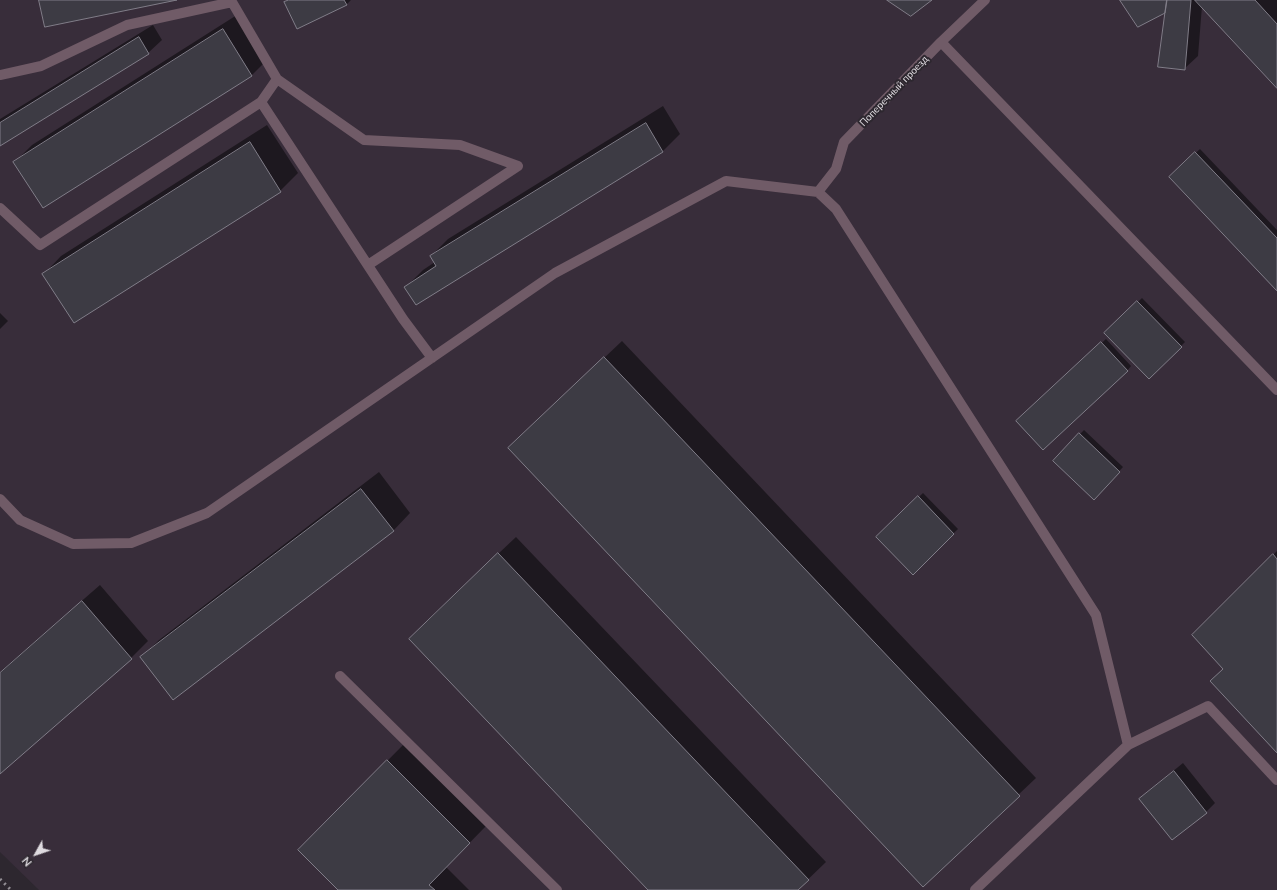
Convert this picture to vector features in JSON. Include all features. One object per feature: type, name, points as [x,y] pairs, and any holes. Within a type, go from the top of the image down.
[{"type":"street","name":"Поперечный проезд","points":[[818,192],[836,169],[844,142],[941,42],[985,0]]},
{"type":"street","points":[[0,76],[41,66],[127,25],[232,2],[277,79],[364,140],[460,145],[518,166],[368,265]]},
{"type":"street","points":[[941,42],[1277,390]]},
{"type":"street","points":[[0,208],[40,245],[261,102],[277,79]]},
{"type":"street","points":[[261,102],[403,319],[432,358]]},
{"type":"street","points":[[0,499],[20,520],[73,544],[131,543],[207,513],[554,273],[726,182],[818,192],[836,209],[1096,615],[1128,745]]},
{"type":"street","points":[[340,676],[557,890]]},
{"type":"street","points":[[975,890],[1128,745],[1208,706],[1277,780]]},
{"type":"shaded area","points":[[0,0],[1277,0],[1277,890],[39,890],[0,852]]},
{"type":"building","points":[[39,0],[177,0],[45,27]]},
{"type":"building","points":[[289,0],[344,0],[347,5],[297,29],[284,2]]},
{"type":"building","points":[[887,0],[932,0],[911,16]]},
{"type":"building","points":[[1120,0],[1167,0],[1165,13],[1138,27]]},
{"type":"building","points":[[1167,0],[1191,0],[1185,70],[1158,67]]},
{"type":"building","points":[[1195,0],[1255,0],[1277,24],[1277,88]]},
{"type":"building","points":[[223,29],[252,76],[43,208],[13,162]]},
{"type":"building","points":[[139,37],[149,54],[0,146],[0,123]]},
{"type":"building","points":[[646,123],[663,152],[416,305],[404,287],[436,266],[430,256]]},
{"type":"building","points":[[250,142],[281,192],[74,323],[42,274]]},
{"type":"building","points":[[1195,152],[1277,238],[1277,291],[1169,177]]},
{"type":"building","points":[[1137,301],[1182,347],[1149,379],[1104,333]]},
{"type":"building","points":[[1101,342],[1128,371],[1043,450],[1016,421]]},
{"type":"building","points":[[604,357],[1020,796],[923,887],[508,448]]},
{"type":"building","points":[[1079,433],[1120,472],[1094,500],[1053,461]]},
{"type":"building","points":[[361,489],[394,531],[173,700],[140,657]]},
{"type":"building","points":[[918,496],[954,534],[913,575],[876,537]]},
{"type":"building","points":[[498,553],[809,880],[798,890],[648,890],[409,639]]},
{"type":"building","points":[[1273,554],[1277,559],[1277,753],[1210,681],[1223,669],[1192,635]]},
{"type":"building","points":[[82,601],[132,659],[0,774],[0,673]]},
{"type":"building","points":[[387,760],[470,843],[429,885],[435,890],[338,890],[298,850]]},
{"type":"building","points":[[1174,771],[1207,813],[1172,840],[1139,799]]},
{"type":"railway","points":[[0,879],[11,890]]}]
